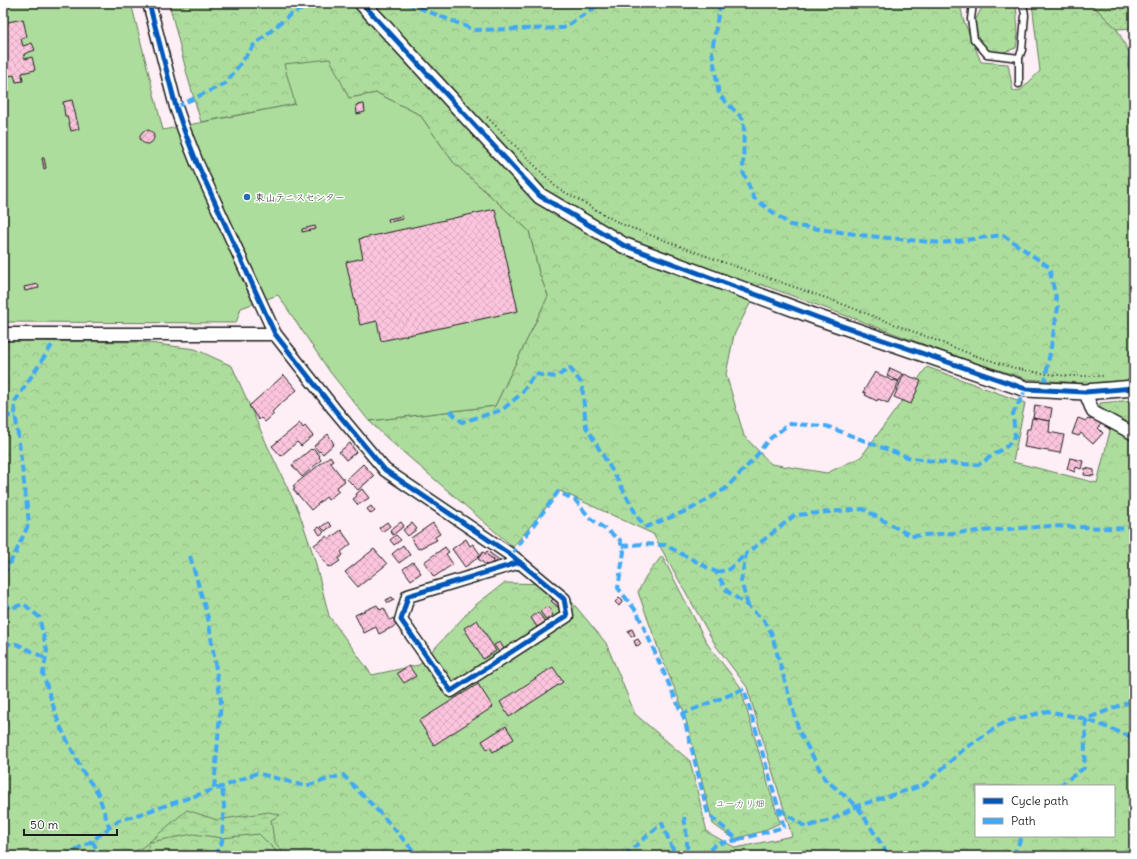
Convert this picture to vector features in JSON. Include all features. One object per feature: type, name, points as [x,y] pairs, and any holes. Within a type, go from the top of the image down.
[{"type":"street","points":[[149,3],[176,107],[184,130],[275,334],[334,409],[385,470],[520,562],[564,599],[567,616],[450,691],[400,620],[408,596],[520,562]]},
{"type":"street","points":[[368,5],[540,196],[623,245],[818,318],[1026,389],[1085,392],[1134,388]]},
{"type":"street","points":[[3,334],[275,334]]},
{"type":"street","points":[[1085,392],[1093,412],[1134,434]]},
{"type":"lane","points":[[972,3],[971,19],[974,40],[987,54],[1019,58]]},
{"type":"lane","points":[[1019,84],[1019,58],[1022,50],[1025,15],[1022,3]]},
{"type":"path","points":[[483,112],[556,187],[620,224],[829,299],[923,337],[1018,369],[1068,376],[1110,376]]},
{"type":"green space","name":"東山テニスセンター","points":[[3,3],[131,3],[163,130],[295,104],[284,64],[330,59],[349,98],[377,93],[420,115],[453,162],[529,231],[539,273],[548,296],[495,406],[369,421],[330,372],[278,295],[241,308],[236,323],[3,322]]},
{"type":"green space","points":[[169,3],[960,3],[963,19],[981,62],[1008,64],[1013,91],[1021,90],[1040,71],[1032,3],[1090,3],[1117,29],[1134,63],[1134,380],[1091,384],[1027,379],[958,357],[760,284],[734,335],[726,374],[744,436],[771,464],[827,473],[861,457],[927,367],[1025,403],[1013,462],[1097,483],[1110,431],[1099,412],[1100,403],[1134,400],[1134,856],[3,856],[3,341],[141,342],[195,349],[232,366],[299,512],[314,557],[329,616],[372,675],[419,665],[473,607],[504,583],[557,584],[606,643],[635,714],[690,761],[707,832],[736,848],[792,836],[747,687],[716,646],[653,534],[560,491],[513,547],[369,421],[495,406],[548,296],[539,273],[529,231],[453,162],[420,115],[377,93],[350,98],[296,104],[201,122]]},
{"type":"green space","points":[[984,3],[1016,3],[1018,34],[1016,48],[1001,53],[988,51],[975,34],[976,19]]},
{"type":"green space","points":[[1090,3],[1134,3],[1134,28],[1117,29]]},
{"type":"green space","name":"ユーカリ畑","points":[[662,556],[708,645],[740,686],[780,823],[760,832],[734,839],[713,824],[683,709],[661,656],[638,592],[646,576]]},
{"type":"green space","points":[[187,810],[217,820],[269,812],[280,815],[271,820],[274,841],[286,856],[281,856],[259,834],[222,838],[193,834],[150,842],[146,856],[126,856],[143,847]]},
{"type":"building","points":[[23,19],[27,37],[21,39],[23,46],[32,43],[35,50],[24,54],[25,59],[32,57],[35,70],[22,73],[23,81],[16,82],[14,75],[3,77],[3,23]]},
{"type":"building","points":[[72,100],[79,129],[71,131],[67,116],[65,116],[63,102]]},
{"type":"building","points":[[364,104],[365,112],[357,114],[356,105]]},
{"type":"building","points":[[147,130],[152,132],[154,137],[152,142],[147,144],[142,142],[140,137],[142,132]]},
{"type":"building","points":[[42,158],[44,158],[46,168],[44,169]]},
{"type":"building","points":[[495,209],[518,311],[381,341],[377,321],[360,325],[346,262],[363,258],[359,239]]},
{"type":"building","points":[[402,216],[403,219],[389,222],[388,219]]},
{"type":"building","points":[[315,226],[316,229],[302,232],[302,229]]},
{"type":"building","points":[[38,284],[39,288],[25,291],[24,287]]},
{"type":"building","points":[[890,368],[903,374],[899,381],[887,376]]},
{"type":"building","points":[[875,372],[893,381],[899,382],[888,403],[878,399],[877,401],[865,395],[866,393],[863,392]]},
{"type":"building","points":[[904,374],[921,381],[911,404],[894,397]]},
{"type":"building","points":[[284,375],[297,390],[272,412],[274,414],[265,422],[261,418],[259,420],[249,406]]},
{"type":"building","points":[[1035,405],[1052,408],[1050,421],[1033,418]]},
{"type":"building","points":[[1093,417],[1101,424],[1098,428],[1103,433],[1093,444],[1081,433],[1079,436],[1072,434],[1078,418],[1086,421]]},
{"type":"building","points":[[1032,418],[1050,421],[1049,432],[1064,435],[1060,453],[1024,447],[1027,429],[1030,429]]},
{"type":"building","points":[[300,423],[303,428],[305,426],[313,436],[301,446],[297,442],[281,456],[272,446]]},
{"type":"building","points":[[328,434],[334,444],[323,454],[314,446]]},
{"type":"building","points":[[350,443],[356,452],[346,460],[339,452]]},
{"type":"building","points":[[311,449],[314,449],[320,456],[319,457],[321,460],[302,477],[292,465]]},
{"type":"building","points":[[330,456],[333,460],[330,462],[345,481],[336,488],[339,491],[328,500],[326,497],[311,510],[293,489],[295,488],[293,486]]},
{"type":"building","points":[[1070,458],[1083,461],[1081,469],[1076,467],[1075,472],[1067,469]]},
{"type":"building","points":[[363,464],[374,476],[358,490],[347,479]]},
{"type":"building","points":[[1085,468],[1094,470],[1094,476],[1084,475]]},
{"type":"building","points":[[362,489],[369,498],[358,505],[353,499]]},
{"type":"building","points":[[371,506],[375,511],[371,514],[367,509]]},
{"type":"building","points":[[328,522],[332,526],[325,531],[321,527]]},
{"type":"building","points":[[387,522],[390,526],[382,532],[379,528]]},
{"type":"building","points":[[401,522],[404,526],[393,535],[390,530]]},
{"type":"building","points":[[412,523],[417,529],[408,536],[403,530]]},
{"type":"building","points":[[433,523],[440,534],[435,537],[437,540],[418,549],[411,538]]},
{"type":"building","points":[[319,527],[324,532],[320,535],[316,529]]},
{"type":"building","points":[[341,530],[351,544],[341,552],[343,555],[338,559],[340,561],[331,567],[328,567],[314,545],[327,536],[329,539]]},
{"type":"building","points":[[396,535],[401,540],[394,545],[390,540]]},
{"type":"building","points":[[466,539],[470,546],[473,544],[480,554],[478,556],[479,557],[465,567],[452,549]]},
{"type":"building","points":[[403,545],[410,555],[399,563],[392,554]]},
{"type":"building","points":[[445,547],[449,552],[446,554],[453,564],[434,577],[424,562]]},
{"type":"building","points":[[374,549],[387,564],[358,587],[345,572]]},
{"type":"building","points":[[487,551],[501,561],[497,567],[492,564],[494,560],[485,554]]},
{"type":"building","points":[[483,552],[494,560],[489,567],[478,559]]},
{"type":"building","points":[[413,562],[421,573],[411,580],[403,569]]},
{"type":"building","points":[[392,597],[394,600],[388,603],[386,600]]},
{"type":"building","points":[[554,598],[560,603],[558,607],[551,601]]},
{"type":"building","points":[[619,598],[623,601],[619,606],[615,602]]},
{"type":"building","points":[[377,605],[380,610],[384,608],[390,620],[393,618],[397,625],[379,634],[376,627],[364,633],[355,615]]},
{"type":"building","points":[[548,606],[553,615],[546,620],[540,611]]},
{"type":"building","points":[[538,612],[545,622],[537,627],[531,618]]},
{"type":"building","points":[[477,620],[496,651],[483,659],[464,628]]},
{"type":"building","points":[[632,629],[635,635],[631,637],[628,631]]},
{"type":"building","points":[[638,639],[641,644],[636,646],[634,641]]},
{"type":"building","points":[[500,642],[504,649],[499,652],[494,645]]},
{"type":"building","points":[[409,666],[416,676],[404,683],[397,673]]},
{"type":"building","points":[[553,667],[563,682],[509,717],[500,702]]},
{"type":"building","points":[[478,684],[493,707],[434,745],[419,721]]},
{"type":"building","points":[[506,726],[514,739],[493,752],[490,747],[487,749],[482,741]]},
{"type":"waterway","points":[[1131,42],[1129,66],[1134,81]]},
{"type":"marked path","points":[[176,107],[226,83],[254,45],[292,13],[318,3]]},
{"type":"marked path","points":[[407,3],[475,30],[563,28],[602,3]]},
{"type":"marked path","points":[[720,3],[712,51],[719,95],[744,120],[743,172],[754,198],[790,225],[869,236],[941,243],[1003,235],[1049,267],[1058,307],[1045,381]]},
{"type":"marked path","points":[[3,575],[16,552],[29,523],[14,403],[54,342]]},
{"type":"marked path","points":[[450,411],[462,422],[502,410],[521,394],[535,374],[556,377],[570,368],[582,384],[586,427],[619,482],[638,518],[646,527],[691,509],[725,489],[754,459],[768,440],[789,424],[826,426],[907,457],[946,463],[978,465],[1007,446],[1015,437],[1013,414],[1026,389]]},
{"type":"marked path","points":[[3,415],[16,417]]},
{"type":"marked path","points":[[511,555],[558,492],[575,500],[590,518],[620,540],[624,552],[618,588],[637,612],[684,718],[708,814],[738,840],[784,827],[744,689],[682,714]]},
{"type":"marked path","points":[[748,606],[741,581],[746,554],[795,515],[863,509],[911,536],[1051,526],[1134,529]]},
{"type":"marked path","points":[[622,546],[643,544],[665,545],[716,572],[727,591],[748,606],[765,622],[771,632],[799,731],[825,779],[857,806],[889,856]]},
{"type":"marked path","points":[[716,572],[728,570],[746,554]]},
{"type":"marked path","points":[[190,556],[208,618],[221,701],[214,789]]},
{"type":"marked path","points":[[3,603],[12,608],[24,604],[39,617],[47,651],[43,674],[59,724],[83,772],[98,793],[109,827]]},
{"type":"marked path","points":[[3,644],[17,644],[45,658]]},
{"type":"marked path","points":[[1060,785],[1084,768],[1086,719],[1134,700]]},
{"type":"marked path","points":[[779,809],[806,827],[833,819],[857,806],[924,785],[963,750],[1004,722],[1048,711],[1086,719],[1134,738]]},
{"type":"marked path","points":[[64,856],[92,841],[119,820],[222,787],[257,773],[305,786],[343,775],[382,815],[418,856]]},
{"type":"marked path","points":[[215,856],[222,842],[224,806],[222,787]]},
{"type":"marked path","points":[[684,817],[688,856]]},
{"type":"marked path","points":[[624,856],[662,823],[672,848],[685,856]]},
{"type":"marked path","points":[[1013,856],[1022,837]]},
{"type":"marked path","points":[[700,856],[704,855],[716,844],[738,840]]},
{"type":"marked path","points":[[92,841],[101,856]]},
{"type":"cycle path","points":[[149,3],[176,107],[184,130],[197,163],[275,334],[334,409],[385,470],[511,555],[564,599],[567,616],[451,691],[401,620],[408,596],[520,562]]},
{"type":"cycle path","points":[[362,3],[540,196],[623,245],[819,318],[1026,389],[1085,392],[1134,388]]},
{"type":"place","name":"東山テニスセンター","points":[[247,197]]}]
